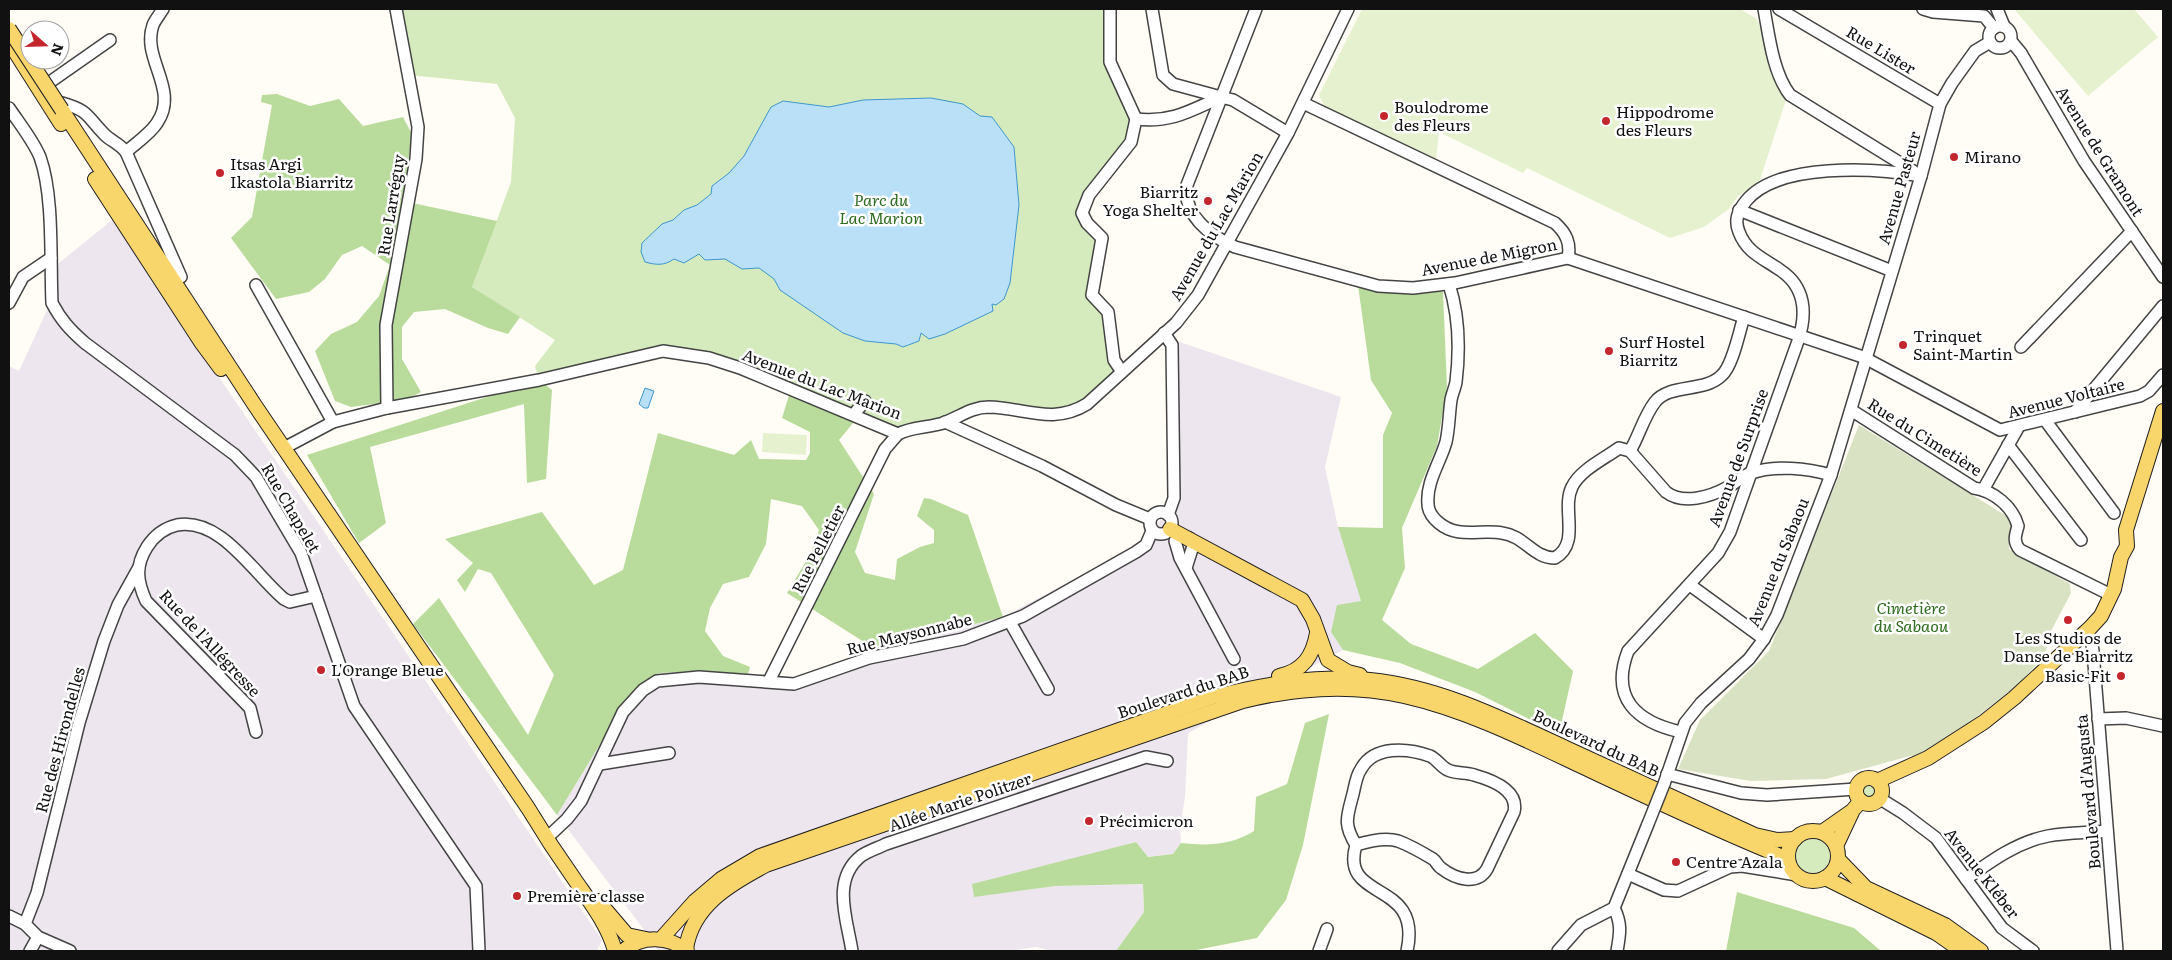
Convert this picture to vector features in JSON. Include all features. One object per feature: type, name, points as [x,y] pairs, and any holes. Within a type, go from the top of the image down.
[{"type":"main road","points":[[9,23],[20,40]]},
{"type":"main road","points":[[9,29],[254,404],[528,808],[595,910],[611,937],[615,951]]},
{"type":"main road","points":[[9,42],[44,86],[62,103],[96,147],[245,378],[254,404]]},
{"type":"main road","points":[[37,70],[44,86],[121,222],[201,342],[234,386],[254,404]]},
{"type":"main road","points":[[1981,951],[1945,925],[1866,888],[1837,853],[1830,837],[1822,832],[1808,832],[1796,839],[1791,845],[1788,859],[1797,875],[1811,881],[1825,878],[1836,867],[1837,853],[1856,800],[1859,782],[1866,778],[1878,781],[1928,758],[2000,710],[2101,616],[2111,595],[2121,557],[2127,546],[2124,536],[2163,410]]},
{"type":"main road","points":[[1163,528],[1302,600],[1314,619],[1328,660],[1348,672],[1370,680]]},
{"type":"main road","points":[[1213,697],[1258,680],[1285,675],[1300,669],[1315,647],[1317,632]]},
{"type":"main road","name":"Boulevard du BAB","points":[[624,951],[630,946],[653,939],[721,879],[760,856],[1213,697],[1288,681],[1312,679],[1370,680],[1402,685],[1457,700],[1755,835],[1777,840],[1796,839]]},
{"type":"main road","name":"Boulevard du BAB","points":[[686,950],[693,923],[704,908],[726,888],[766,865],[1243,700],[1302,690],[1370,690],[1403,696],[1457,711],[1552,752],[1724,833],[1788,859]]},
{"type":"main road","points":[[1856,800],[1872,803],[1879,798],[1882,790],[1878,781]]},
{"type":"main road","points":[[1822,832],[1856,800]]},
{"type":"main road","points":[[528,808],[614,922],[627,935],[674,942],[686,950]]},
{"type":"main road","points":[[1825,878],[1936,933],[1962,951]]},
{"type":"street","points":[[126,152],[157,123],[166,102],[166,92],[151,45],[153,25],[163,9]]},
{"type":"street","name":"Rue Larréguy","points":[[387,408],[386,325],[416,159],[418,127],[396,9]]},
{"type":"street","points":[[1110,9],[1110,62],[1136,119],[1131,142],[1089,195],[1082,213],[1087,223],[1102,238],[1092,295],[1108,312],[1114,360],[1122,372]]},
{"type":"street","points":[[1152,9],[1163,75],[1173,84],[1233,100],[1288,133]]},
{"type":"street","points":[[1228,244],[1198,222],[1192,214],[1185,193],[1220,97],[1256,9]]},
{"type":"street","name":"Avenue du Lac Marion","points":[[284,448],[333,422],[387,408],[539,380],[663,352],[709,358],[740,368],[898,434],[907,429],[945,422],[975,408],[988,407],[1046,416],[1068,413],[1087,404],[1187,310],[1228,244],[1288,133],[1348,9]]},
{"type":"street","points":[[1764,9],[1784,88],[1790,95],[1921,176]]},
{"type":"street","name":"Rue Lister","points":[[1779,9],[1940,104]]},
{"type":"street","points":[[1923,9],[1933,12],[1988,12],[1999,27],[2010,30],[2011,41],[2007,47],[2001,49],[1994,47],[1990,42],[1989,34],[1999,27]]},
{"type":"street","points":[[1997,9],[1999,27]]},
{"type":"street","points":[[44,86],[110,40]]},
{"type":"street","name":"Avenue de Gramont","points":[[2011,41],[2022,54],[2084,161],[2163,277]]},
{"type":"street","name":"Avenue Pasteur","points":[[1866,358],[1921,176],[1940,104],[1975,51],[1990,42]]},
{"type":"street","points":[[1136,119],[1157,121],[1186,113],[1220,97]]},
{"type":"street","points":[[62,103],[81,109],[106,136],[118,142],[126,152],[181,277]]},
{"type":"street","points":[[1303,103],[1555,223],[1563,231],[1570,247],[1568,258]]},
{"type":"street","name":"Rue Chapelet","points":[[9,108],[39,154],[44,169],[52,302],[66,326],[248,466],[302,552],[354,706],[476,886],[478,951]]},
{"type":"street","points":[[1892,271],[1739,210],[1752,193],[1786,177],[1831,171],[1877,169],[1921,176]]},
{"type":"street","name":"Avenue de Surprise","points":[[1681,732],[1656,724],[1633,710],[1624,696],[1623,665],[1628,651],[1718,553],[1730,532],[1800,336],[1805,310],[1802,297],[1794,282],[1781,270],[1760,259],[1747,248],[1737,226],[1736,220],[1739,210]]},
{"type":"street","points":[[2021,347],[2132,231]]},
{"type":"street","name":"Avenue de Migron","points":[[1228,244],[1378,286],[1413,288],[1448,284],[1568,258],[1866,358]]},
{"type":"street","points":[[9,303],[23,277],[50,258]]},
{"type":"street","points":[[1448,284],[1457,321],[1456,384],[1451,397],[1446,440],[1430,484],[1428,504],[1430,513],[1440,524],[1451,531],[1502,533],[1524,541],[1537,554],[1547,558],[1555,558],[1566,547],[1569,535],[1568,498],[1575,482],[1619,448],[1630,451],[1672,496],[1691,499],[1728,488],[1750,473],[1777,469],[1812,469],[1831,474]]},
{"type":"street","points":[[256,285],[333,422]]},
{"type":"street","points":[[2075,412],[2163,306]]},
{"type":"street","points":[[1630,451],[1655,402],[1666,394],[1714,381],[1722,376],[1728,367],[1744,317]]},
{"type":"street","points":[[1163,528],[1174,498],[1172,345],[1164,333]]},
{"type":"street","name":"Avenue du Sabaou","points":[[1614,908],[1666,779],[1681,732],[1701,703],[1741,669],[1764,639],[1777,615],[1831,474],[1866,358]]},
{"type":"street","name":"Avenue Voltaire","points":[[1866,358],[1993,428],[2006,430],[2140,396],[2155,386],[2163,375]]},
{"type":"street","points":[[854,414],[865,401]]},
{"type":"street","name":"Rue du Cimetière","points":[[1851,410],[1974,488],[1983,490],[2011,508],[2018,526],[2014,537],[2016,545],[2020,550],[2111,595]]},
{"type":"street","points":[[2045,420],[2114,513]]},
{"type":"street","points":[[945,422],[1042,466],[1163,528],[1234,659]]},
{"type":"street","points":[[1983,490],[2019,426]]},
{"type":"street","name":"Rue Pelletier","points":[[769,681],[886,449],[898,434]]},
{"type":"street","points":[[2008,445],[2081,540]]},
{"type":"street","points":[[138,569],[140,557],[158,534],[169,527],[194,524],[206,528],[227,542],[284,599],[290,602],[316,596]]},
{"type":"street","name":"Rue Maysonnabe","points":[[550,835],[574,811],[600,764],[623,712],[643,690],[657,681],[698,677],[794,684],[869,658],[943,644],[1010,622],[1136,552],[1163,528]]},
{"type":"street","points":[[1186,568],[1196,544]]},
{"type":"street","name":"Rue de l'Allégresse","points":[[138,569],[138,580],[146,601],[250,708],[256,732]]},
{"type":"street","name":"Rue des Hirondelles","points":[[25,924],[37,893],[79,723],[104,641],[125,590],[138,569]]},
{"type":"street","points":[[1690,585],[1764,639]]},
{"type":"street","points":[[1010,622],[1048,689]]},
{"type":"street","name":"Boulevard d'Augusta","points":[[2084,632],[2091,638],[2093,650],[2117,951]]},
{"type":"street","points":[[2098,719],[2126,718],[2163,726]]},
{"type":"street","points":[[1395,749],[1430,756],[1446,769],[1473,774],[1508,790],[1516,804],[1487,869],[1482,877],[1475,880],[1468,880],[1441,868],[1434,860],[1400,842],[1389,839],[1356,845],[1348,832],[1346,821],[1360,770],[1365,762],[1379,754],[1395,749]]},
{"type":"street","points":[[600,764],[669,753]]},
{"type":"street","name":"Allée Marie Politzer","points":[[852,951],[842,888],[847,872],[862,856],[886,844],[1146,757],[1167,761]]},
{"type":"street","points":[[1666,779],[1741,793],[1856,800]]},
{"type":"street","name":"Avenue Kléber","points":[[1879,798],[1903,813],[1936,838],[2002,928],[2033,951]]},
{"type":"street","points":[[1966,879],[2010,849],[2024,844],[2048,836],[2107,831]]},
{"type":"street","points":[[1356,845],[1352,857],[1354,867],[1359,876],[1368,885],[1400,905],[1406,914],[1410,929],[1408,951]]},
{"type":"street","points":[[1628,874],[1664,890],[1678,891],[1720,870],[1742,866],[1797,875]]},
{"type":"street","points":[[1558,951],[1581,925],[1614,908],[1621,929],[1617,951]]},
{"type":"street","points":[[9,916],[25,924],[38,937],[70,951]]},
{"type":"street","points":[[1319,951],[1327,930]]},
{"type":"street","points":[[30,951],[38,937]]},
{"type":"shaded area","points":[[112,220],[602,940],[597,951],[9,951],[9,366],[19,371],[47,310],[59,263]]},
{"type":"shaded area","points":[[1177,341],[1341,397],[1325,467],[1338,527],[1361,601],[1331,632],[1343,650],[1188,733],[1185,797],[1180,828],[1181,843],[1173,854],[1148,857],[1135,842],[1081,858],[974,896],[1056,886],[1143,884],[1144,912],[1116,951],[1052,951],[1036,947],[1010,951],[658,951],[557,815],[630,695],[659,673],[702,671],[748,674],[787,681],[875,649],[1003,617],[1139,545],[1177,500]]},
{"type":"green space","name":"Parc du Lac Marion","points":[[401,9],[1110,9],[1110,62],[1136,119],[1131,142],[1082,213],[1102,238],[1092,295],[1103,305],[1118,368],[1078,410],[1002,408],[898,434],[740,368],[663,351],[539,380],[535,366],[555,340],[472,287],[511,182],[515,118],[497,84],[410,75]]},
{"type":"green space","name":"Hippodrome des Fleurs","points":[[1362,9],[1740,9],[1757,19],[1786,100],[1759,183],[1738,196],[1729,209],[1704,227],[1670,238],[1527,168],[1523,173],[1439,132],[1436,160],[1324,106],[1319,95]]},
{"type":"green space","points":[[2014,9],[2134,9],[2158,37],[2088,96]]},
{"type":"green space","points":[[277,94],[310,106],[339,99],[363,126],[403,117],[412,134],[403,201],[497,221],[472,287],[520,317],[508,334],[488,328],[445,309],[414,312],[402,327],[402,359],[421,392],[406,400],[351,407],[335,401],[315,351],[331,334],[357,322],[379,296],[390,265],[362,246],[342,255],[325,279],[309,292],[276,299],[231,238],[252,217],[272,105],[261,102],[262,95]]},
{"type":"green space","points":[[1358,285],[1392,291],[1443,292],[1447,387],[1437,446],[1402,528],[1405,568],[1382,620],[1411,644],[1478,669],[1535,633],[1573,671],[1559,734],[1475,692],[1400,663],[1343,650],[1331,632],[1337,605],[1361,601],[1338,527],[1383,528],[1383,435],[1392,413],[1371,380]]},
{"type":"green space","points":[[539,380],[552,390],[546,479],[527,483],[524,404],[370,447],[386,523],[359,543],[307,455]]},
{"type":"green space","points":[[791,389],[859,416],[839,440],[874,494],[855,552],[865,573],[895,580],[897,559],[920,547],[934,543],[934,530],[917,516],[924,498],[931,499],[968,515],[1003,617],[875,649],[787,593],[811,553],[819,530],[802,506],[771,499],[766,544],[749,577],[723,584],[710,608],[705,631],[723,656],[750,667],[748,674],[702,671],[659,673],[630,695],[557,815],[413,624],[439,598],[528,735],[554,675],[491,573],[478,569],[465,592],[457,580],[473,563],[445,539],[542,512],[594,585],[623,570],[658,433],[734,455],[751,440],[759,459],[806,460],[810,453],[810,432],[782,418]]},
{"type":"green space","name":"Cimetière du Sabaou","points":[[1859,425],[2013,520],[2009,549],[2070,584],[2071,593],[2050,633],[2045,656],[2016,686],[1966,725],[1928,750],[1922,758],[1910,756],[1826,779],[1751,781],[1678,769],[1700,720],[1769,651]]},
{"type":"green space","points":[[763,433],[807,435],[806,455],[762,452]]},
{"type":"green space","points":[[1329,714],[1303,845],[1286,900],[1257,938],[1191,951],[1116,951],[1144,912],[1143,884],[1056,886],[974,897],[972,884],[1136,842],[1148,857],[1173,854],[1181,843],[1219,843],[1246,836],[1254,831],[1256,797],[1287,784],[1305,723]]},
{"type":"green space","points":[[1866,783],[1872,783],[1876,790],[1872,797],[1866,797],[1862,793],[1862,787]]},
{"type":"green space","points":[[1813,839],[1820,840],[1825,844],[1829,849],[1829,863],[1825,868],[1820,872],[1813,873],[1806,872],[1801,868],[1797,863],[1796,856],[1797,849],[1801,844],[1806,840]]},
{"type":"green space","points":[[1737,892],[1854,928],[1881,951],[1726,951]]},
{"type":"water","points":[[931,98],[963,104],[980,116],[992,117],[1014,147],[1019,205],[1010,283],[1004,299],[996,305],[992,304],[993,311],[945,334],[929,339],[921,333],[919,341],[903,347],[896,344],[865,341],[843,333],[780,290],[774,279],[759,268],[742,269],[725,259],[705,260],[699,254],[684,263],[674,259],[660,264],[645,262],[641,252],[642,243],[662,224],[673,220],[684,210],[697,205],[711,194],[712,186],[729,173],[744,156],[771,107],[783,101],[829,107],[863,100]]},
{"type":"water","points":[[645,388],[654,391],[648,408],[644,408],[639,404]]},
{"type":"place","name":"Boulodrome des Fleurs","points":[[1384,116]]},
{"type":"place","name":"Hippodrome des Fleurs","points":[[1606,121]]},
{"type":"place","name":"Mirano","points":[[1954,157]]},
{"type":"place","name":"Itsas Argi Ikastola Biarritz","points":[[220,173]]},
{"type":"place","name":"Biarritz Yoga Shelter","points":[[1208,201]]},
{"type":"place","name":"Trinquet Saint-Martin","points":[[1903,345]]},
{"type":"place","name":"Surf Hostel Biarritz","points":[[1609,351]]},
{"type":"place","name":"Les Studios de Danse de Biarritz","points":[[2068,620]]},
{"type":"place","name":"L'Orange Bleue","points":[[321,670]]},
{"type":"place","name":"Basic-Fit","points":[[2121,676]]},
{"type":"place","name":"Précimicron","points":[[1089,821]]},
{"type":"place","name":"Centre Azala","points":[[1676,862]]},
{"type":"place","name":"Première classe","points":[[517,896]]}]
